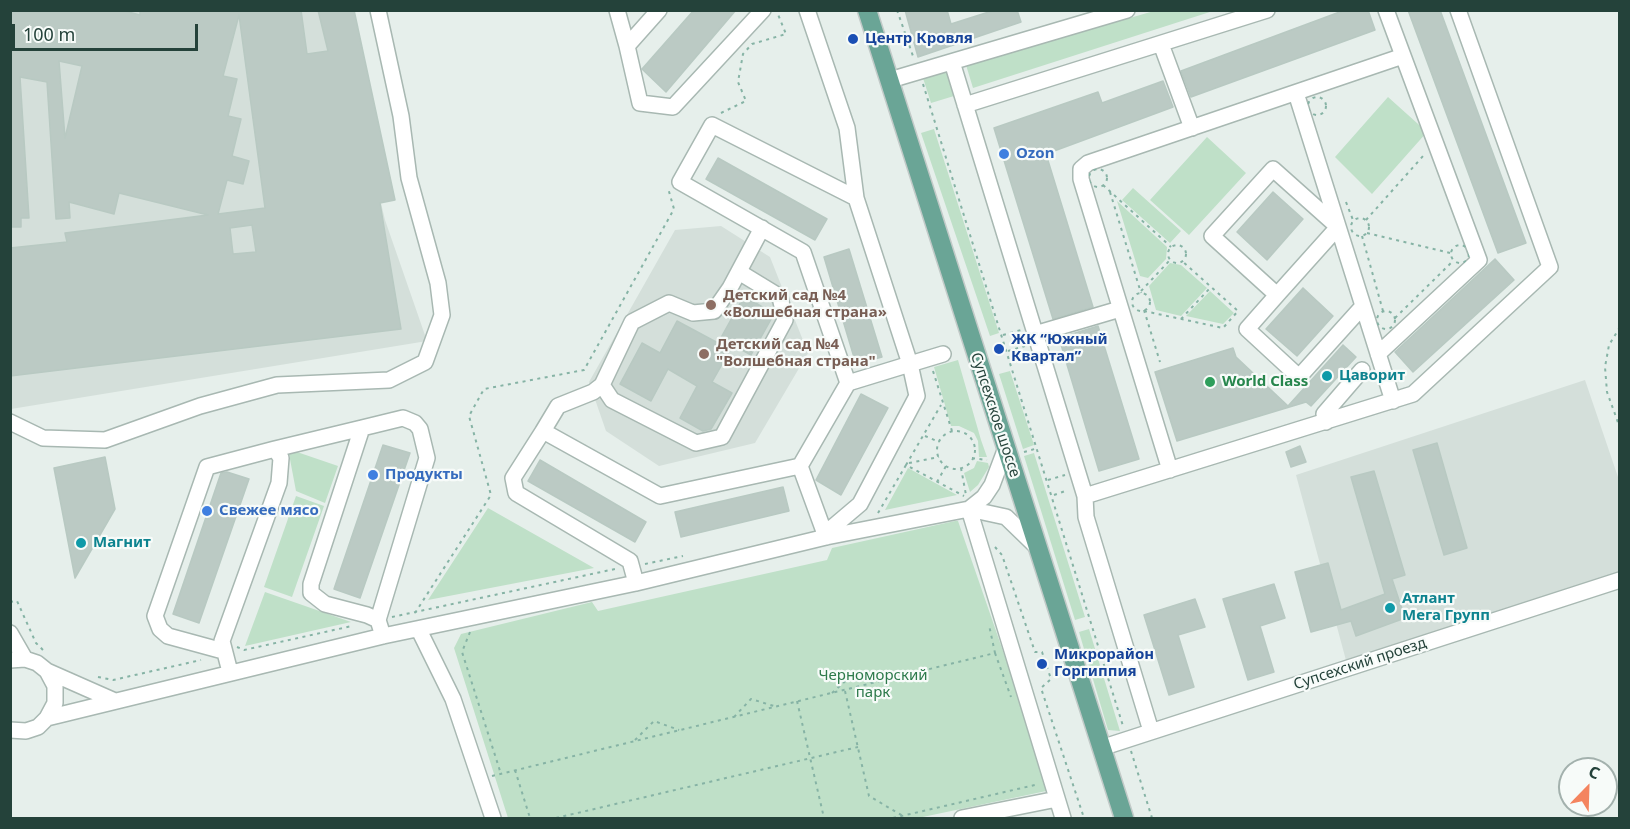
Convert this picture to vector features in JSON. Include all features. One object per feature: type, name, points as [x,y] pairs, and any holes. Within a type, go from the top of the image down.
[{"type":"main road","name":"Супсехское шоссе","points":[[867,10],[1124,819]]},
{"type":"street","points":[[10,422],[43,438],[105,440],[200,406],[278,386],[389,380],[424,362],[442,315],[438,283],[409,178],[401,116],[378,10]]},
{"type":"street","points":[[616,10],[640,103],[673,107],[763,10]]},
{"type":"street","points":[[627,46],[658,10]]},
{"type":"street","points":[[807,10],[847,128],[856,198],[910,364],[916,396],[860,504],[834,525],[826,537]]},
{"type":"street","points":[[890,80],[1127,10]]},
{"type":"street","points":[[965,105],[1268,10]]},
{"type":"street","points":[[1378,354],[1479,260],[1386,10]]},
{"type":"street","points":[[1085,496],[1413,394],[1550,267],[1458,10]]},
{"type":"street","points":[[1161,44],[1192,128]]},
{"type":"street","points":[[1170,470],[1081,179],[1081,170],[1088,163],[1403,56]]},
{"type":"street","points":[[952,62],[1085,496],[1086,517],[1151,731]]},
{"type":"street","points":[[1296,93],[1393,401]]},
{"type":"street","points":[[848,383],[803,252],[681,182],[712,125],[856,198]]},
{"type":"street","points":[[1277,296],[1212,236],[1273,168],[1338,227]]},
{"type":"street","points":[[1338,227],[1247,329],[1299,378],[1363,306]]},
{"type":"street","points":[[636,583],[630,561],[516,493],[513,478],[558,406],[593,393],[602,385],[632,322],[669,303],[693,313],[714,311],[739,272],[762,228]]},
{"type":"street","points":[[602,385],[612,400],[696,443],[722,437],[785,320],[780,297],[739,272]]},
{"type":"street","points":[[1035,334],[1120,309]]},
{"type":"street","points":[[543,431],[660,496],[801,466],[848,383],[936,356]]},
{"type":"street","points":[[1326,422],[1324,414],[1362,370]]},
{"type":"street","points":[[223,651],[168,636],[160,629],[155,616],[207,467],[402,418],[415,423],[420,429],[427,458],[378,620],[384,636]]},
{"type":"street","points":[[362,428],[311,584],[311,594],[325,604],[378,620]]},
{"type":"street","points":[[969,509],[984,498],[992,485],[1006,448]]},
{"type":"street","points":[[230,672],[222,641],[279,483],[281,458],[274,449]]},
{"type":"street","points":[[801,466],[826,537]]},
{"type":"street","points":[[969,509],[1063,819]]},
{"type":"street","points":[[47,718],[384,636],[636,583],[826,537],[969,509],[1006,517],[1038,548]]},
{"type":"street","name":"Супсехский проезд","points":[[1101,748],[1620,580]]},
{"type":"street","points":[[419,630],[453,699],[493,819]]},
{"type":"street","points":[[10,633],[18,659],[37,663],[47,671],[115,701]]},
{"type":"street","points":[[10,730],[26,731],[38,727],[47,718],[55,703],[55,686],[47,671]]},
{"type":"street","points":[[962,819],[1057,799]]},
{"type":"path","points":[[712,125],[723,111],[746,101],[738,82],[743,54],[752,44],[786,34],[776,10]]},
{"type":"path","points":[[897,10],[1003,335],[1152,819]]},
{"type":"path","points":[[1314,97],[1323,99],[1326,103],[1324,112],[1320,115],[1311,113],[1308,109],[1308,104],[1314,97]]},
{"type":"path","points":[[1366,220],[1430,149]]},
{"type":"path","points":[[1100,170],[1107,176],[1103,185],[1096,187],[1089,180],[1090,174],[1100,170]]},
{"type":"path","points":[[419,630],[415,612],[491,495],[469,416],[484,389],[584,370],[674,209],[667,190],[670,183],[681,182]]},
{"type":"path","points":[[1103,185],[1171,247]]},
{"type":"path","points":[[1110,192],[1141,292],[1150,299],[1148,308],[1144,311]]},
{"type":"path","points":[[1367,233],[1369,224],[1366,220],[1357,218],[1350,225],[1353,234],[1362,236],[1367,233],[1450,252]]},
{"type":"path","points":[[1362,236],[1383,312]]},
{"type":"path","points":[[1174,244],[1184,246],[1186,256],[1182,261],[1175,263],[1170,260],[1168,252],[1171,247],[1174,244]]},
{"type":"path","points":[[1450,252],[1457,246],[1466,248],[1469,252],[1467,261],[1462,264],[1453,261]]},
{"type":"path","points":[[1450,252],[1453,261]]},
{"type":"path","points":[[1170,260],[1135,296],[1133,304],[1139,310],[1223,328],[1238,311],[1182,261]]},
{"type":"path","points":[[1383,312],[1377,318],[1379,327],[1384,330],[1393,327],[1395,318],[1453,261]]},
{"type":"path","points":[[1181,319],[1211,287]]},
{"type":"path","points":[[1144,311],[1160,362]]},
{"type":"path","points":[[1383,312],[1393,313],[1395,318]]},
{"type":"path","points":[[1620,327],[1609,345],[1605,367],[1607,392],[1620,428]]},
{"type":"path","points":[[1003,335],[1021,330],[1026,346],[1008,351]]},
{"type":"path","points":[[936,356],[942,404],[952,431]]},
{"type":"path","points":[[887,513],[877,515],[942,404]]},
{"type":"path","points":[[952,431],[966,434],[975,448],[972,460],[961,468],[946,466],[939,457],[939,442],[952,431]]},
{"type":"path","points":[[924,435],[939,442]]},
{"type":"path","points":[[907,464],[939,457]]},
{"type":"path","points":[[907,464],[966,498],[961,468]]},
{"type":"path","points":[[937,482],[946,466]]},
{"type":"path","points":[[1048,480],[1065,475],[1071,477]]},
{"type":"path","points":[[1053,495],[1072,486]]},
{"type":"path","points":[[992,543],[1002,555],[1035,652],[1042,652],[1051,680],[1041,688],[1084,819]]},
{"type":"path","points":[[97,677],[113,680],[214,657],[231,645],[244,650],[688,555]]},
{"type":"path","points":[[10,602],[17,601],[36,642],[44,650]]},
{"type":"path","points":[[461,602],[471,633],[462,652],[501,774]]},
{"type":"path","points":[[988,623],[995,653],[1014,707]]},
{"type":"path","points":[[478,779],[995,653]]},
{"type":"path","points":[[832,693],[851,676],[873,683]]},
{"type":"path","points":[[844,690],[869,796],[903,816]]},
{"type":"path","points":[[734,717],[752,699],[777,706]]},
{"type":"path","points":[[797,701],[824,819]]},
{"type":"path","points":[[634,741],[654,721],[680,730]]},
{"type":"path","points":[[556,819],[858,747]]},
{"type":"path","points":[[515,770],[530,819]]},
{"type":"path","points":[[893,819],[1041,783]]},
{"type":"shaded area","points":[[11,11],[336,11],[385,220],[427,341],[11,409]]},
{"type":"shaded area","name":"Детский сад №4 «Волшебная страна»","points":[[721,226],[770,257],[808,353],[755,443],[659,466],[606,431],[589,382],[675,230]]},
{"type":"shaded area","points":[[1585,380],[1619,480],[1619,574],[1347,664],[1296,475]]},
{"type":"green space","points":[[1154,11],[1213,11],[973,88],[966,65]]},
{"type":"green space","points":[[946,71],[954,96],[931,103],[923,78]]},
{"type":"green space","points":[[1388,97],[1427,132],[1372,194],[1335,157]]},
{"type":"green space","points":[[934,129],[999,333],[990,336],[921,133]]},
{"type":"green space","points":[[1207,137],[1246,173],[1189,235],[1150,200]]},
{"type":"green space","points":[[1133,188],[1181,231],[1170,243],[1122,200]]},
{"type":"green space","points":[[1117,201],[1167,247],[1166,259],[1148,278],[1140,276]]},
{"type":"green space","points":[[1170,263],[1181,265],[1207,288],[1181,316],[1156,310],[1149,286]]},
{"type":"green space","points":[[1210,291],[1234,313],[1223,324],[1186,316]]},
{"type":"green space","points":[[958,360],[987,457],[979,457],[978,441],[974,433],[959,426],[951,426],[934,367]]},
{"type":"green space","points":[[1010,371],[1034,445],[1023,449],[999,374]]},
{"type":"green space","points":[[297,452],[338,466],[325,503],[296,491],[289,454]]},
{"type":"green space","points":[[1034,453],[1085,617],[1075,620],[1024,456]]},
{"type":"green space","points":[[977,461],[988,463],[989,467],[978,485],[970,492],[964,473],[974,468]]},
{"type":"green space","points":[[908,468],[957,495],[885,510]]},
{"type":"green space","points":[[296,496],[324,506],[292,597],[264,587]]},
{"type":"green space","points":[[488,508],[594,568],[428,600]]},
{"type":"green space","name":"Черноморский парк","points":[[958,521],[1051,790],[918,818],[508,818],[454,648],[461,634],[592,602],[598,611],[827,560],[832,548]]},
{"type":"green space","points":[[265,592],[351,622],[245,646]]},
{"type":"green space","points":[[1089,629],[1120,731],[1108,730],[1079,632]]},
{"type":"building","points":[[10,10],[121,10],[140,15],[140,10],[301,10],[307,54],[328,51],[318,10],[354,10],[395,200],[380,203],[401,329],[10,376],[10,248],[67,242],[65,233],[208,215],[119,193],[114,214],[69,202],[70,218],[56,219],[47,82],[20,77],[29,218],[21,218],[21,227],[10,227]],"holes":[[[239,15],[265,208],[218,214],[227,180],[243,184],[249,161],[232,156],[241,119],[228,116],[237,79],[223,76]],[[59,61],[82,66],[65,138]],[[252,225],[256,252],[233,254],[230,228]]]},
{"type":"building","points":[[694,10],[736,10],[666,92],[642,69]]},
{"type":"building","points":[[905,10],[947,10],[951,24],[995,10],[1017,10],[1021,22],[918,57]]},
{"type":"building","points":[[1345,10],[1368,10],[1375,30],[1191,97],[1181,71]]},
{"type":"building","points":[[1408,10],[1440,10],[1526,243],[1498,253]]},
{"type":"building","points":[[1163,81],[1173,107],[1046,154],[1093,307],[1053,319],[994,128],[1098,92],[1102,103]]},
{"type":"building","points":[[718,158],[827,219],[815,240],[706,179]]},
{"type":"building","points":[[1273,192],[1303,219],[1267,260],[1237,232]]},
{"type":"building","points":[[849,249],[882,357],[856,364],[824,257]]},
{"type":"building","points":[[1495,259],[1514,280],[1413,372],[1395,352]]},
{"type":"building","points":[[1303,288],[1333,316],[1297,356],[1266,329]]},
{"type":"building","points":[[744,296],[774,314],[751,355],[733,345],[712,382],[732,393],[711,429],[703,431],[680,418],[697,386],[668,369],[651,401],[620,384],[642,343],[660,353],[677,321],[718,343]]},
{"type":"building","points":[[1098,326],[1139,459],[1099,471],[1059,338]]},
{"type":"building","points":[[1343,345],[1356,357],[1311,406],[1306,402],[1177,441],[1155,372],[1233,348],[1236,357],[1288,406]]},
{"type":"building","points":[[861,394],[888,408],[841,495],[816,480]]},
{"type":"building","points":[[1437,443],[1467,548],[1444,555],[1413,450]]},
{"type":"building","points":[[383,445],[410,453],[360,598],[334,589]]},
{"type":"building","points":[[1300,446],[1306,462],[1291,467],[1286,452]]},
{"type":"building","name":"Магнит","points":[[105,457],[115,509],[75,578],[54,468]]},
{"type":"building","points":[[540,460],[646,522],[635,542],[528,481]]},
{"type":"building","points":[[1374,471],[1405,575],[1392,579],[1405,618],[1356,636],[1351,621],[1311,632],[1295,572],[1328,563],[1341,610],[1385,594],[1351,477]]},
{"type":"building","points":[[227,472],[249,479],[199,623],[173,614],[221,473]]},
{"type":"building","points":[[783,487],[789,511],[681,537],[675,512]]},
{"type":"building","points":[[1274,584],[1285,618],[1260,626],[1274,672],[1248,680],[1223,599]]},
{"type":"building","points":[[1195,599],[1205,627],[1178,635],[1194,687],[1169,695],[1144,615]]},
{"type":"place","name":"Центр Кровля","points":[[853,39]]},
{"type":"place","name":"Ozon","points":[[1004,154]]},
{"type":"place","name":"Детский сад №4 «Волшебная страна»","points":[[711,305]]},
{"type":"place","name":"ЖК “Южный Квартал”","points":[[999,349]]},
{"type":"place","name":"Детский сад №4 \"Волшебная страна\"","points":[[704,354]]},
{"type":"place","name":"Цаворит","points":[[1327,376]]},
{"type":"place","name":"World Class","points":[[1210,382]]},
{"type":"place","name":"Продукты","points":[[373,475]]},
{"type":"place","name":"Свежее мясо","points":[[207,511]]},
{"type":"place","name":"Магнит","points":[[81,543]]},
{"type":"place","name":"Атлант Мега Групп","points":[[1390,608]]},
{"type":"place","name":"Микрорайон Горгиппия","points":[[1042,664]]}]
